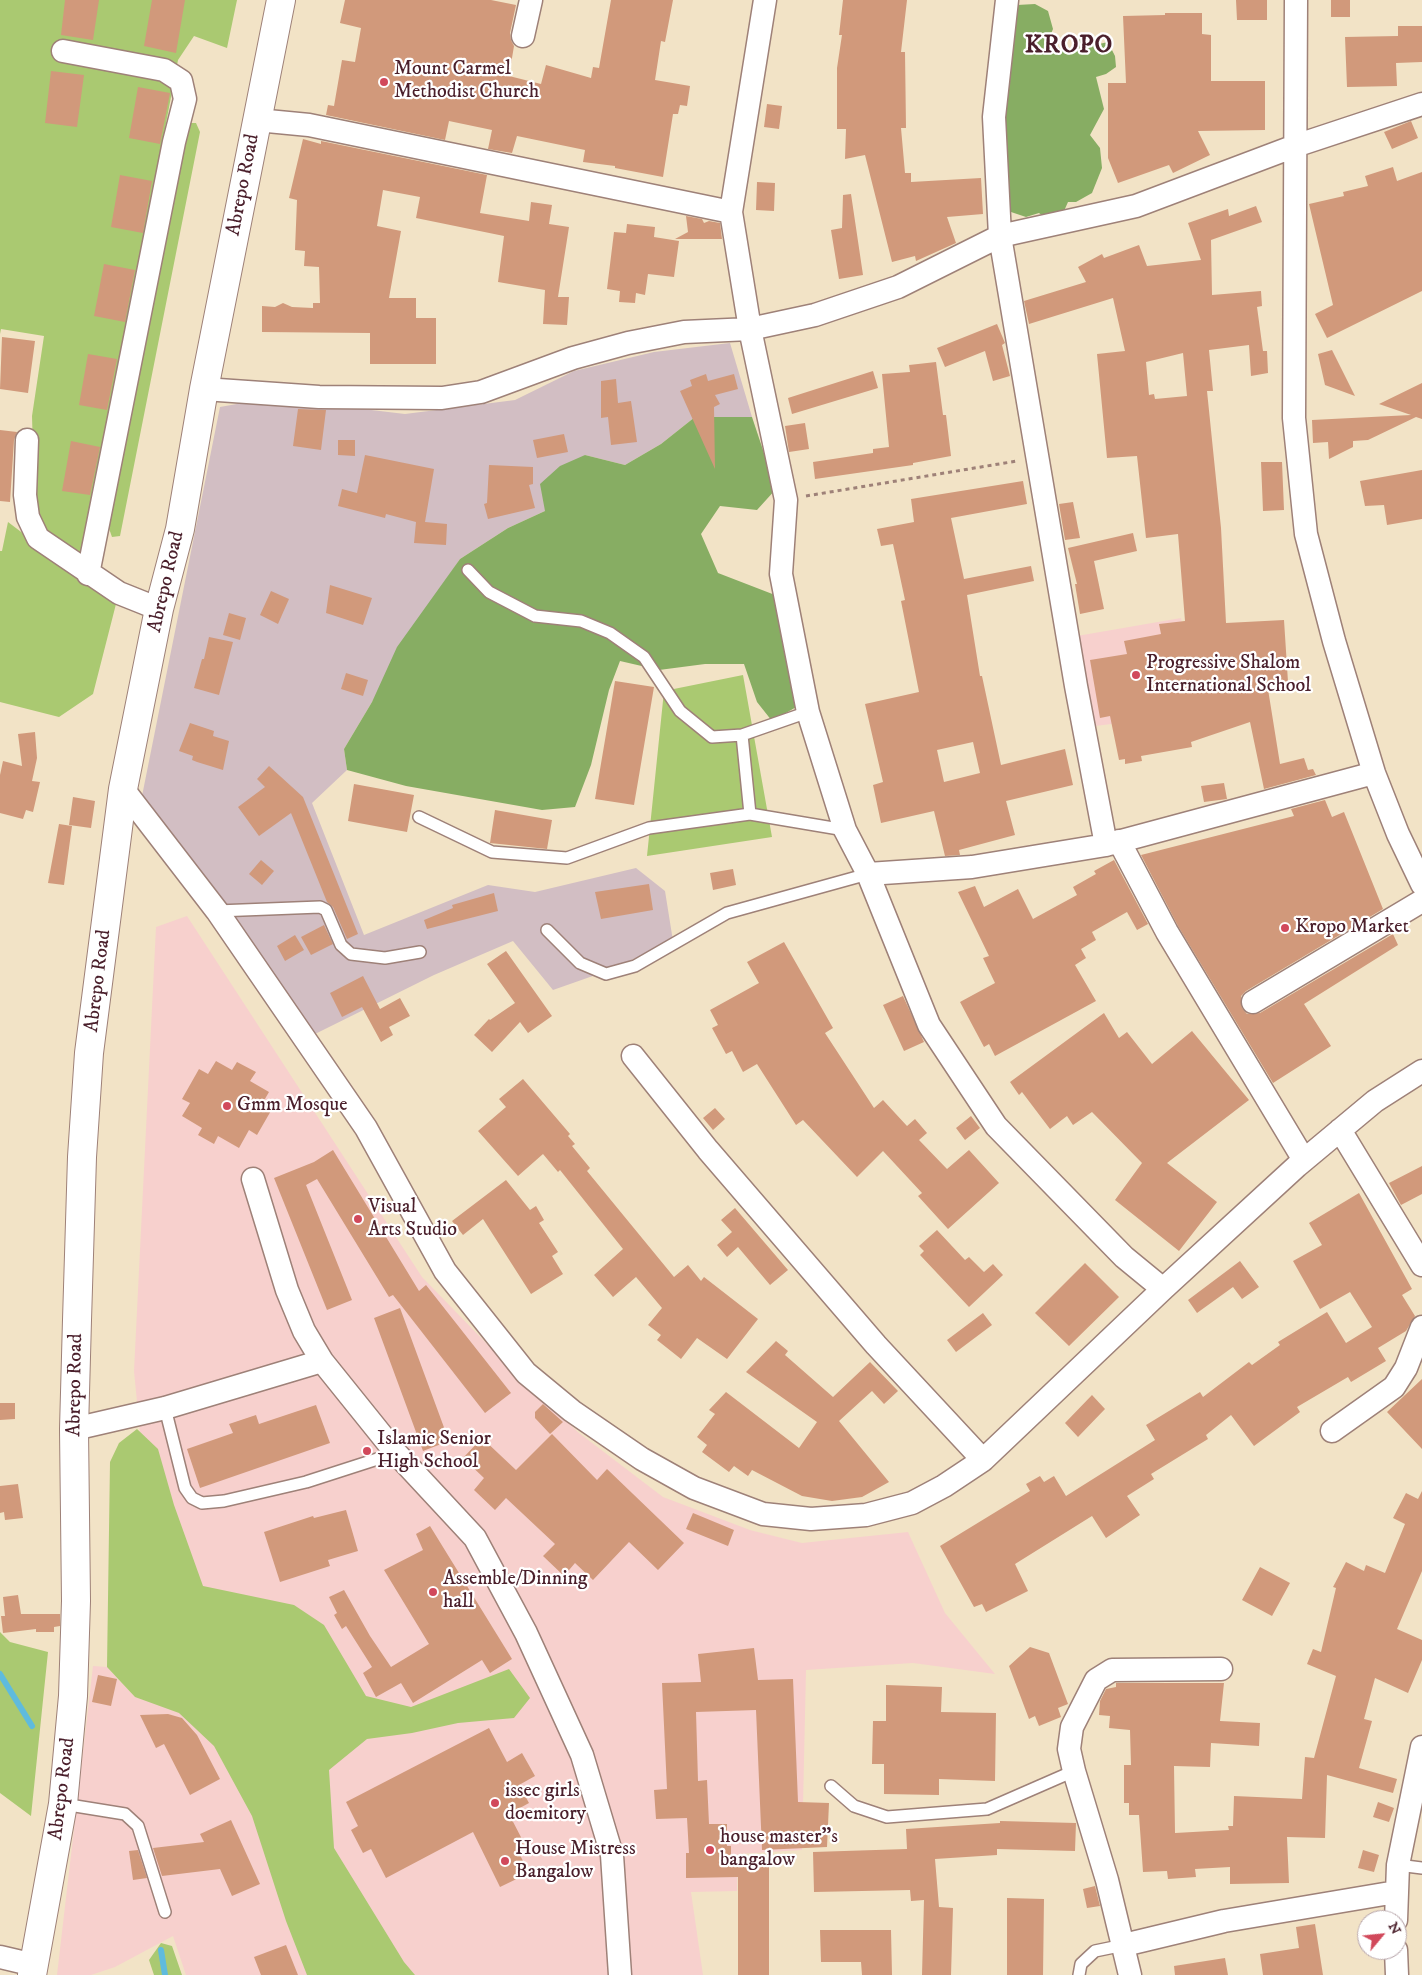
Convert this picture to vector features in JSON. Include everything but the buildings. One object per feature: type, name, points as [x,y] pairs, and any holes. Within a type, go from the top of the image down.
[{"type":"main road","name":"Abrepo Road","points":[[33,1970],[63,1804],[73,1696],[76,1601],[74,1429],[82,1167],[89,1062],[124,790],[159,609],[180,529],[204,389],[281,0]]},
{"type":"street","points":[[523,36],[531,0]]},
{"type":"street","points":[[765,0],[731,212],[750,329],[786,500],[781,574],[808,712],[845,830],[868,874],[929,1025],[996,1126],[1124,1257],[1163,1289]]},
{"type":"street","points":[[1007,0],[994,117],[1000,236],[1076,686],[1113,843],[1304,1160]]},
{"type":"street","points":[[1296,0],[1294,418],[1306,534],[1334,641],[1374,773],[1398,834],[1422,884]]},
{"type":"street","points":[[63,51],[164,70],[181,81],[185,99],[174,142],[88,574]]},
{"type":"street","points":[[204,389],[319,397],[442,398],[481,392],[573,358],[628,343],[684,332],[750,329],[815,315],[898,287],[1000,236],[1136,206],[1294,146],[1422,104]]},
{"type":"street","points":[[258,120],[309,125],[731,212]]},
{"type":"street","points":[[27,440],[25,495],[28,517],[38,538],[88,574],[119,593],[159,609]]},
{"type":"street","points":[[868,874],[972,868],[1113,843],[1374,773]]},
{"type":"street","points":[[124,790],[217,911],[366,1128],[445,1271],[526,1373],[572,1411],[642,1458],[694,1488],[763,1514],[811,1519],[866,1515],[912,1503],[944,1486],[983,1460],[1163,1289],[1304,1160],[1375,1101],[1422,1071]]},
{"type":"street","points":[[1253,1002],[1422,901]]},
{"type":"street","points":[[632,1056],[708,1150],[876,1345],[983,1460]]},
{"type":"street","points":[[1340,1130],[1422,1266]]},
{"type":"street","points":[[252,1179],[287,1290],[304,1331],[322,1361],[396,1453],[475,1538],[526,1634],[582,1755],[612,1856],[620,1975]]},
{"type":"street","points":[[1332,1431],[1394,1387],[1406,1368],[1422,1327]]},
{"type":"street","points":[[74,1429],[165,1408],[322,1361]]},
{"type":"street","points":[[1130,1975],[1107,1880],[1074,1771],[1069,1749],[1072,1727],[1096,1680],[1112,1670],[1221,1669]]},
{"type":"street","points":[[1396,1910],[1398,1865],[1422,1747]]},
{"type":"street","points":[[1124,1945],[1224,1921],[1396,1892]]},
{"type":"street","points":[[0,1957],[33,1970]]},
{"type":"street","points":[[1396,1960],[1397,1975]]},
{"type":"lane","points":[[468,570],[489,592],[535,616],[581,621],[610,633],[644,657],[680,711],[712,738],[742,735],[808,712]]},
{"type":"lane","points":[[742,735],[750,814]]},
{"type":"lane","points":[[419,817],[492,852],[567,858],[650,828],[750,814],[845,830]]},
{"type":"lane","points":[[547,930],[580,963],[606,974],[635,966],[727,913],[868,874]]},
{"type":"lane","points":[[217,911],[320,907],[326,910],[341,945],[351,954],[385,958],[420,952]]},
{"type":"lane","points":[[165,1408],[185,1488],[192,1498],[202,1503],[306,1482],[396,1453]]},
{"type":"lane","points":[[830,1786],[854,1806],[887,1817],[987,1809],[1074,1771]]},
{"type":"lane","points":[[63,1804],[125,1814],[138,1826],[165,1912]]},
{"type":"lane","points":[[1398,1865],[1422,1868]]},
{"type":"lane","points":[[1080,1975],[1081,1964],[1094,1951],[1124,1945]]},
{"type":"path","points":[[786,500],[1036,458]]},
{"type":"shaded area","points":[[730,343],[752,417],[695,417],[661,444],[625,465],[585,455],[545,511],[508,528],[460,559],[431,603],[344,749],[347,770],[312,803],[364,935],[488,885],[535,892],[636,868],[665,891],[673,941],[607,971],[553,990],[513,941],[434,975],[313,1035],[141,801],[220,407],[270,398],[405,414],[515,400],[574,371],[654,352]]},
{"type":"shaded area","name":"Progressive Shalom International School","points":[[1181,618],[1194,714],[1095,726],[1077,636]]},
{"type":"shaded area","name":"Islamic Senior High School","points":[[187,916],[422,1277],[520,1378],[579,1433],[663,1497],[750,1530],[802,1543],[908,1532],[945,1613],[995,1674],[913,1663],[806,1670],[802,1850],[738,1854],[737,1891],[691,1892],[703,1975],[186,1975],[173,1936],[115,1967],[91,1975],[57,1975],[93,1666],[107,1667],[135,1697],[146,1700],[141,1443],[134,1371],[156,927]]},
{"type":"green space","points":[[0,0],[237,0],[227,48],[194,36],[178,60],[84,555],[75,553],[35,521],[32,416],[44,336],[1,329],[0,334]]},
{"type":"green space","points":[[1035,4],[1048,11],[1053,29],[1048,41],[1069,54],[1080,37],[1090,38],[1099,44],[1108,42],[1115,56],[1116,67],[1106,74],[1096,77],[1104,109],[1090,135],[1100,148],[1102,168],[1092,193],[1076,202],[1068,202],[1064,211],[1044,217],[1039,213],[1026,217],[1011,212],[1005,183],[1005,91],[1017,5]]},
{"type":"green space","points":[[188,123],[196,123],[200,132],[120,536],[112,537],[105,517]]},
{"type":"green space","points":[[695,417],[752,417],[776,489],[757,510],[720,506],[701,534],[718,573],[775,595],[798,706],[772,721],[757,702],[744,664],[705,664],[659,670],[620,661],[609,690],[591,765],[575,807],[542,810],[406,786],[347,770],[344,749],[372,702],[397,647],[460,559],[508,528],[545,511],[540,484],[560,466],[585,455],[625,465],[661,444]]},
{"type":"green space","points":[[8,522],[116,604],[93,694],[59,717],[0,702],[0,551],[2,551]]},
{"type":"green space","points":[[743,675],[772,837],[647,856],[664,691]]},
{"type":"green space","points":[[137,1429],[158,1449],[174,1505],[203,1586],[294,1605],[324,1625],[366,1696],[411,1707],[509,1669],[530,1698],[514,1718],[458,1723],[412,1733],[367,1739],[329,1770],[334,1848],[404,1962],[415,1975],[307,1975],[286,1921],[252,1816],[214,1746],[179,1713],[135,1697],[107,1667],[110,1462],[119,1443]]},
{"type":"green space","points":[[0,1632],[10,1642],[48,1652],[31,1816],[0,1793]]},
{"type":"green space","points":[[161,1943],[172,1946],[182,1975],[154,1975],[149,1960]]},
{"type":"waterway","points":[[0,1674],[32,1726]]},
{"type":"waterway","points":[[161,1950],[165,1975]]},
{"type":"place","name":"Mount Carmel Methodist Church","points":[[384,82]]},
{"type":"place","name":"Progressive Shalom International School","points":[[1136,675]]},
{"type":"place","name":"Kropo Market","points":[[1285,928]]},
{"type":"place","name":"Gmm Mosque","points":[[227,1106]]},
{"type":"place","name":"Visual Arts Studio","points":[[358,1219]]},
{"type":"place","name":"Islamic Senior High School","points":[[367,1451]]},
{"type":"place","name":"Assemble/Dinning hall","points":[[433,1592]]},
{"type":"place","name":"issec girls doemitory","points":[[495,1803]]},
{"type":"place","name":"house master\"s bangalow","points":[[710,1850]]},
{"type":"place","name":"House Mistress Bangalow","points":[[505,1861]]},
{"type":"district","name":"KROPO","points":[[1069,47]]}]
